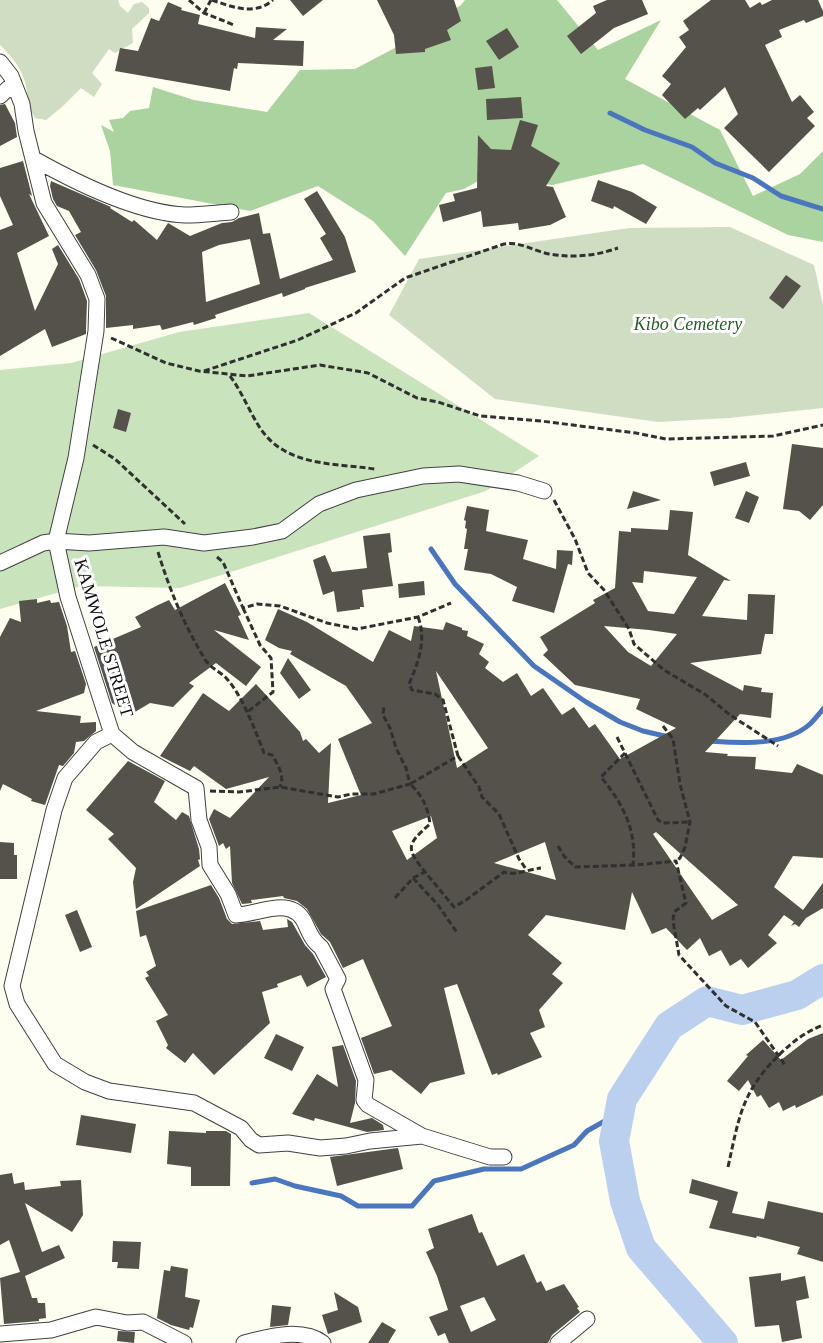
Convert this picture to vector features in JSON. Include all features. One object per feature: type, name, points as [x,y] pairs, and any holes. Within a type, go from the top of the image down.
[{"type":"street","name":"KAMWOLE STREET","points":[[0,62],[14,83],[22,104],[26,131],[44,203],[72,246],[98,299],[96,331],[79,438],[56,541],[68,597],[112,734],[96,742],[65,778],[54,810],[12,986],[18,1004],[55,1064],[85,1082],[109,1091],[194,1103],[241,1128],[251,1140],[259,1145],[288,1143],[320,1148],[422,1136],[490,1157],[504,1156]]},
{"type":"street","points":[[0,96],[14,83]]},
{"type":"street","points":[[34,159],[87,187],[137,205],[183,215],[231,212]]},
{"type":"street","points":[[0,563],[43,543],[56,541],[89,543],[153,537],[204,543],[282,531],[319,504],[356,490],[423,476],[459,474],[518,483],[544,491]]},
{"type":"street","points":[[112,734],[133,752],[196,788],[199,820],[209,847],[210,865],[228,894],[234,913],[239,915],[288,908],[302,915],[316,944],[321,947],[338,980],[333,989],[366,1080],[364,1100],[368,1105],[422,1136]]},
{"type":"street","points":[[0,1334],[51,1330],[96,1317],[127,1323],[142,1322],[184,1343]]},
{"type":"street","points":[[558,1343],[587,1319]]},
{"type":"street","points":[[244,1343],[279,1335],[304,1335],[316,1338],[323,1343]]},
{"type":"path","points":[[189,0],[204,13],[234,26]]},
{"type":"path","points":[[204,13],[212,0],[247,10],[255,9],[273,0]]},
{"type":"path","points":[[202,372],[298,340],[356,313],[405,278],[504,243],[512,242],[548,253],[573,256],[599,255],[618,248]]},
{"type":"path","points":[[96,331],[166,363],[202,372],[246,376],[320,365],[368,373],[417,398],[438,402],[480,416],[636,433],[666,440],[773,436],[819,424],[823,425]]},
{"type":"path","points":[[230,376],[260,428],[271,442],[284,451],[307,461],[382,470],[405,479]]},
{"type":"path","points":[[79,438],[104,450],[115,459],[223,562],[260,645],[271,658],[273,692],[246,713]]},
{"type":"path","points":[[544,491],[560,510],[588,573],[604,590],[629,629],[634,644],[664,670],[706,695],[730,715],[778,746]]},
{"type":"path","points":[[153,537],[168,587],[183,621],[207,662],[226,678],[240,698],[264,753],[272,755],[280,768],[283,781],[280,787]]},
{"type":"path","points":[[243,608],[257,604],[280,606],[327,623],[357,630],[418,617],[451,603]]},
{"type":"path","points":[[418,617],[422,628],[420,659],[409,684],[412,690],[435,694],[443,700],[458,756],[479,787],[482,797],[499,814],[519,859],[526,869]]},
{"type":"path","points":[[384,706],[383,715],[406,768],[410,784],[420,793],[428,812],[430,824],[418,834],[411,846],[412,855],[454,906],[466,900],[498,874],[541,868]]},
{"type":"path","points":[[558,846],[574,867],[676,861],[680,858],[685,847],[690,822],[680,784],[673,739],[663,726]]},
{"type":"path","points":[[617,736],[658,819],[663,823],[690,822]]},
{"type":"path","points":[[625,753],[601,777],[625,811],[635,850],[633,864]]},
{"type":"path","points":[[196,788],[239,792],[280,787],[338,797],[351,794],[374,794],[410,784],[458,756]]},
{"type":"path","points":[[676,861],[686,903],[674,912],[673,921],[679,954],[726,1006],[755,1022],[785,1065]]},
{"type":"path","points":[[395,898],[413,878],[422,876],[425,872]]},
{"type":"path","points":[[413,878],[438,905],[458,934]]},
{"type":"path","points":[[728,1167],[741,1111],[749,1090],[761,1072],[798,1038],[823,1025]]},
{"type":"green space","points":[[0,0],[118,0],[120,6],[128,13],[134,4],[142,2],[149,8],[149,13],[132,29],[133,43],[115,53],[109,49],[92,73],[102,84],[94,97],[81,88],[46,120],[35,118],[22,74],[0,45]]},
{"type":"green space","points":[[465,0],[557,0],[598,50],[661,20],[625,79],[720,130],[753,196],[800,174],[823,151],[823,242],[788,235],[643,164],[552,185],[506,179],[482,179],[464,189],[446,193],[405,256],[373,221],[318,186],[250,211],[113,185],[110,151],[101,125],[114,132],[109,120],[123,118],[130,111],[149,108],[153,87],[194,100],[267,112],[300,70],[355,69],[406,42]]},
{"type":"green space","name":"Kibo Cemetery","points":[[730,227],[814,265],[823,305],[823,408],[729,418],[658,422],[495,399],[389,315],[419,259],[629,228]]},
{"type":"green space","points":[[309,313],[539,456],[486,491],[180,588],[81,586],[0,609],[0,370],[71,363],[179,332]]},
{"type":"building","points":[[290,0],[323,0],[303,16]]},
{"type":"building","points":[[377,0],[454,0],[461,21],[447,30],[451,40],[425,49],[425,52],[396,54],[394,35]]},
{"type":"building","points":[[607,0],[642,0],[648,14],[614,28],[581,54],[567,36],[596,13],[593,6]]},
{"type":"building","points":[[711,0],[745,0],[750,8],[760,2],[762,5],[772,0],[818,0],[823,11],[823,16],[806,23],[804,20],[779,30],[782,37],[765,45],[792,102],[800,95],[814,112],[807,118],[815,126],[769,172],[724,128],[738,114],[725,87],[700,110],[698,108],[685,119],[662,95],[671,84],[662,76],[686,47],[679,37],[689,30],[683,21]]},
{"type":"building","points":[[168,2],[182,8],[181,10],[200,15],[198,24],[255,38],[256,27],[287,29],[273,40],[304,41],[303,66],[238,63],[237,69],[234,68],[230,91],[115,71],[120,48],[138,51],[151,18],[159,21]]},
{"type":"building","points":[[507,28],[519,47],[499,60],[486,41]]},
{"type":"building","points":[[492,66],[495,88],[478,90],[475,68]]},
{"type":"building","points":[[521,97],[523,118],[487,120],[486,99]]},
{"type":"building","points":[[5,104],[15,123],[17,137],[0,146],[0,105]]},
{"type":"building","points":[[520,120],[538,125],[531,146],[560,163],[546,186],[553,187],[566,217],[550,225],[519,230],[518,223],[483,227],[481,211],[443,222],[439,205],[455,201],[453,194],[477,188],[478,135],[491,149],[511,150]]},
{"type":"building","points":[[23,161],[32,196],[29,194],[49,236],[17,253],[35,311],[58,264],[52,249],[58,245],[79,279],[87,301],[86,334],[52,347],[45,329],[0,356],[0,230],[13,225],[0,196],[0,168]]},
{"type":"building","points":[[598,180],[632,192],[657,207],[646,224],[614,206],[613,209],[591,201]]},
{"type":"building","points":[[51,181],[111,207],[132,222],[134,220],[157,240],[168,223],[190,236],[222,223],[259,213],[263,234],[270,233],[280,279],[333,260],[320,238],[326,234],[304,199],[317,191],[345,237],[356,272],[283,297],[282,293],[215,315],[216,318],[194,325],[193,322],[162,330],[160,325],[133,329],[133,325],[106,328],[106,296],[96,270],[75,235],[81,232],[69,211],[57,206],[50,186]],"holes":[[[250,239],[260,284],[206,302],[202,252],[219,245]]]},
{"type":"building","points":[[786,275],[801,286],[783,309],[769,298]]},
{"type":"building","points":[[118,409],[131,413],[126,432],[113,428]]},
{"type":"building","points":[[792,444],[823,448],[823,505],[810,520],[799,511],[783,509]]},
{"type":"building","points":[[746,462],[750,476],[714,486],[710,472]]},
{"type":"building","points":[[633,491],[661,500],[627,509]]},
{"type":"building","points":[[746,491],[759,497],[749,523],[735,518]]},
{"type":"building","points":[[467,506],[489,510],[486,531],[528,540],[523,559],[556,569],[557,550],[573,551],[572,565],[568,564],[554,613],[512,601],[517,587],[491,574],[464,570],[468,549],[464,549],[467,529],[464,520]]},
{"type":"building","points":[[670,510],[693,512],[688,555],[731,581],[724,580],[702,616],[747,620],[748,594],[775,595],[773,634],[765,634],[761,654],[690,663],[743,691],[744,685],[762,688],[761,692],[773,693],[771,718],[740,714],[705,752],[728,754],[727,756],[756,757],[755,769],[792,773],[797,764],[823,775],[823,858],[793,856],[774,887],[803,910],[823,883],[823,908],[806,918],[799,927],[795,924],[791,926],[794,922],[784,915],[768,935],[777,943],[748,968],[741,959],[730,966],[721,950],[709,956],[700,938],[687,950],[666,928],[652,934],[632,892],[625,930],[546,915],[528,935],[562,963],[552,974],[563,983],[539,1010],[545,1027],[530,1033],[542,1057],[498,1075],[497,1073],[492,1075],[457,984],[444,988],[465,1074],[430,1083],[421,1094],[391,1070],[374,1074],[361,1038],[392,1026],[363,959],[343,968],[330,942],[321,934],[307,909],[297,901],[283,896],[251,900],[252,903],[242,904],[232,883],[230,846],[226,849],[223,843],[219,846],[209,819],[214,809],[230,818],[269,777],[226,789],[194,766],[190,771],[160,756],[203,693],[229,711],[256,684],[300,732],[303,741],[306,739],[319,753],[331,743],[328,803],[361,795],[338,739],[372,723],[346,686],[290,654],[292,651],[279,648],[265,640],[278,609],[307,622],[373,662],[389,630],[411,641],[414,626],[443,630],[446,622],[462,628],[468,631],[467,636],[484,644],[479,654],[489,662],[485,668],[503,682],[517,673],[531,696],[543,688],[562,715],[574,707],[589,728],[595,724],[620,759],[676,728],[636,709],[640,699],[575,685],[543,655],[548,650],[540,637],[595,603],[593,600],[615,588],[619,531],[631,532],[631,528],[668,530]],"holes":[[[644,571],[697,577],[674,614],[648,611],[632,582],[643,583]],[[604,626],[677,634],[651,666],[628,652]],[[436,671],[488,748],[457,768]],[[431,816],[437,838],[407,860],[392,831]],[[656,832],[738,905],[712,920],[653,834]],[[545,842],[556,880],[494,863]]]},
{"type":"building","points":[[390,533],[392,552],[388,553],[393,586],[362,590],[364,607],[337,612],[334,591],[323,595],[313,560],[325,555],[332,572],[367,568],[363,536]]},
{"type":"building","points":[[424,581],[425,595],[399,598],[398,584]]},
{"type":"building","points":[[225,583],[241,615],[238,616],[249,640],[214,630],[261,667],[246,686],[216,663],[189,683],[194,686],[173,707],[150,703],[130,715],[112,703],[94,647],[141,627],[135,617],[156,606],[169,600],[175,610]]},
{"type":"building","points":[[37,599],[37,603],[50,600],[51,603],[59,602],[67,626],[71,652],[75,651],[86,684],[84,693],[36,711],[81,716],[80,723],[96,722],[96,731],[84,741],[76,742],[74,753],[63,766],[59,765],[45,805],[31,801],[32,799],[3,784],[0,791],[0,637],[10,618],[21,622],[19,601]]},
{"type":"building","points":[[288,658],[311,690],[299,699],[280,673]]},
{"type":"building","points":[[128,761],[165,781],[154,802],[176,820],[182,812],[189,816],[200,859],[198,860],[200,866],[136,909],[133,882],[136,868],[108,839],[114,834],[86,810]]},
{"type":"building","points":[[0,842],[14,843],[14,855],[17,855],[17,879],[0,879]]},
{"type":"building","points":[[211,885],[227,919],[232,924],[260,921],[263,930],[288,927],[287,919],[292,922],[326,977],[307,987],[301,975],[277,984],[278,987],[262,992],[270,1023],[214,1075],[193,1053],[185,1063],[166,1048],[168,1045],[156,1021],[168,1015],[145,978],[149,976],[146,972],[156,966],[146,935],[140,937],[136,911]]},
{"type":"building","points":[[77,910],[92,947],[80,952],[65,915]]},
{"type":"building","points":[[823,1033],[823,1095],[796,1108],[795,1105],[783,1111],[779,1102],[769,1108],[761,1095],[757,1097],[748,1080],[739,1091],[727,1081],[748,1056],[746,1055],[763,1040],[781,1060],[808,1039]]},
{"type":"building","points":[[276,1034],[304,1047],[292,1071],[264,1058]]},
{"type":"building","points":[[343,1045],[356,1081],[355,1103],[350,1123],[372,1118],[383,1125],[384,1130],[367,1132],[292,1114],[317,1074],[338,1087],[332,1047]]},
{"type":"building","points":[[81,1115],[136,1124],[131,1153],[76,1145]]},
{"type":"building","points":[[169,1131],[206,1133],[206,1131],[226,1131],[231,1134],[230,1186],[191,1186],[191,1167],[167,1164]]},
{"type":"building","points":[[398,1148],[403,1169],[337,1186],[330,1157]]},
{"type":"building","points":[[12,1173],[14,1184],[24,1182],[25,1190],[61,1186],[60,1181],[81,1180],[83,1215],[72,1232],[25,1203],[42,1252],[59,1245],[65,1258],[25,1276],[32,1298],[37,1298],[38,1303],[45,1303],[46,1318],[39,1319],[39,1321],[4,1324],[0,1278],[20,1272],[9,1240],[0,1245],[0,1175]]},
{"type":"building","points":[[692,1179],[738,1192],[732,1213],[764,1219],[768,1201],[823,1213],[823,1262],[797,1254],[800,1247],[757,1236],[756,1238],[709,1228],[718,1201],[689,1193]]},
{"type":"building","points":[[472,1214],[479,1233],[482,1232],[497,1266],[524,1254],[537,1283],[541,1281],[546,1291],[564,1284],[580,1312],[552,1335],[548,1343],[449,1343],[445,1333],[438,1336],[429,1317],[448,1310],[426,1252],[434,1248],[428,1229]],"holes":[[[484,1297],[496,1320],[471,1332],[460,1306]]]},
{"type":"building","points":[[113,1241],[141,1242],[139,1269],[117,1268],[118,1262],[112,1262]]},
{"type":"building","points":[[171,1266],[188,1269],[185,1297],[200,1300],[193,1328],[190,1327],[189,1330],[157,1318],[164,1270],[170,1271]]},
{"type":"building","points":[[781,1273],[781,1281],[805,1276],[809,1298],[796,1301],[802,1338],[782,1342],[779,1325],[755,1327],[749,1277]]},
{"type":"building","points":[[334,1292],[358,1307],[362,1322],[328,1334],[322,1315],[338,1310]]},
{"type":"building","points":[[272,1305],[291,1307],[288,1325],[270,1327]]},
{"type":"building","points":[[382,1322],[396,1330],[388,1343],[368,1343]]},
{"type":"building","points":[[118,1331],[135,1332],[134,1343],[117,1341]]},
{"type":"waterway","points":[[610,113],[645,130],[692,147],[715,163],[753,178],[781,196],[823,209]]},
{"type":"waterway","points":[[431,549],[455,584],[534,666],[620,722],[643,731],[669,737]]},
{"type":"waterway","points":[[708,741],[761,742],[788,737],[810,724],[823,709]]},
{"type":"waterway","points":[[723,1343],[641,1248],[625,1201],[614,1141],[622,1099],[669,1026],[707,1001],[742,1010],[797,995],[823,979]]},
{"type":"waterway","points":[[252,1183],[275,1179],[341,1196],[358,1206],[412,1206],[434,1181],[484,1169],[521,1169],[574,1145],[587,1131],[619,1113]]}]
